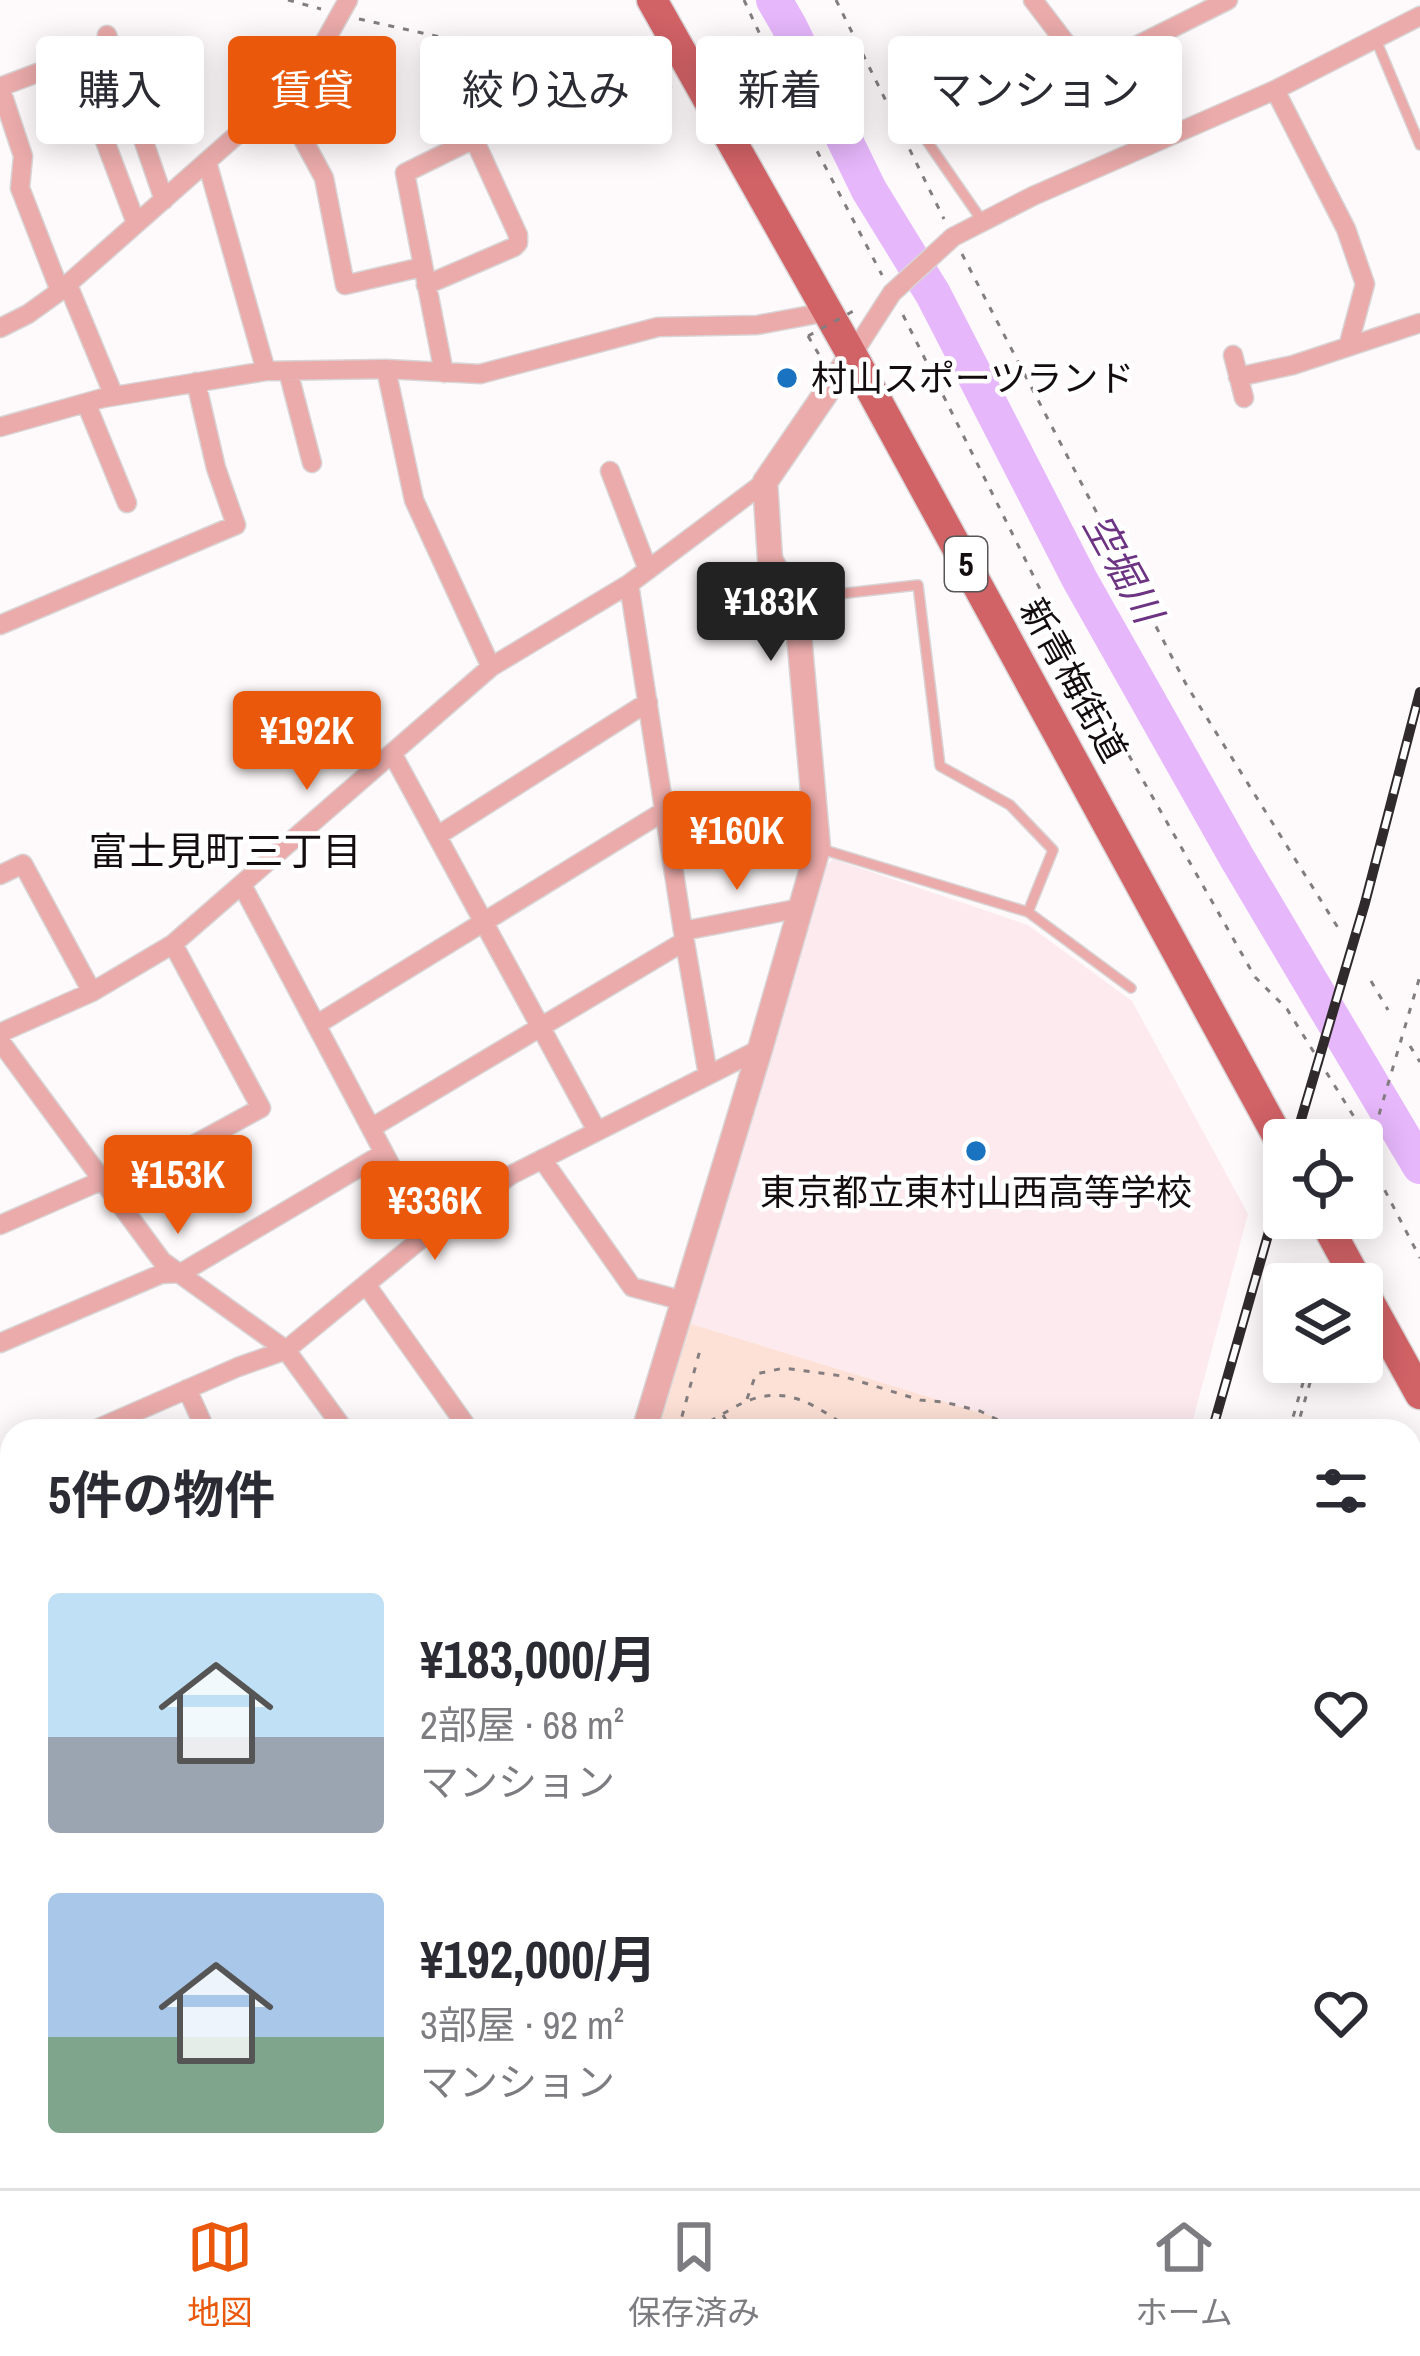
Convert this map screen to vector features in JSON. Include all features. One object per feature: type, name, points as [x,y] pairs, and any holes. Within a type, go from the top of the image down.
[{"type":"main road","name":"新青梅街道","points":[[652,0],[696,77]]},
{"type":"main road","name":"新青梅街道","points":[[733,144],[830,319],[840,363],[1268,1119]]},
{"type":"main road","points":[[1383,1326],[1420,1394]]},
{"type":"street","points":[[1033,0],[1060,36]]},
{"type":"street","points":[[1152,36],[1217,2]]},
{"type":"street","points":[[328,36],[344,8]]},
{"type":"street","points":[[336,1419],[286,1350],[162,1261],[0,1037],[92,992],[173,944],[491,668],[629,584],[765,482],[840,363],[892,293],[953,237],[1275,90],[1418,14]]},
{"type":"street","points":[[107,35],[164,200]]},
{"type":"street","points":[[114,396],[20,188],[23,156],[0,87],[74,59],[136,223]]},
{"type":"street","points":[[1275,90],[1346,229],[1365,284],[1348,347]]},
{"type":"street","points":[[306,144],[324,178],[345,285],[351,286],[424,276],[518,243],[474,139],[405,173],[424,276],[443,373]]},
{"type":"street","points":[[0,328],[64,288],[228,143]]},
{"type":"street","points":[[1142,144],[1145,148]]},
{"type":"street","points":[[207,162],[266,371]]},
{"type":"street","points":[[0,427],[114,396],[266,371],[386,369],[480,374],[658,327],[830,319]]},
{"type":"street","points":[[1238,377],[1292,365],[1420,323]]},
{"type":"street","points":[[1233,355],[1244,398]]},
{"type":"street","points":[[386,369],[414,500],[491,668]]},
{"type":"street","points":[[289,371],[311,463]]},
{"type":"street","points":[[0,625],[236,526],[216,468],[196,382]]},
{"type":"street","points":[[86,403],[127,503]]},
{"type":"street","points":[[610,471],[648,570]]},
{"type":"street","points":[[648,1419],[818,848],[799,634],[791,600],[770,559],[765,482]]},
{"type":"street","points":[[629,584],[708,1075]]},
{"type":"street","points":[[437,836],[648,702]]},
{"type":"street","points":[[393,755],[597,1131]]},
{"type":"street","points":[[316,1025],[666,810]]},
{"type":"street","points":[[0,875],[23,864],[92,992]]},
{"type":"street","points":[[242,885],[427,1234]]},
{"type":"street","points":[[370,1127],[541,1028],[684,936],[801,908]]},
{"type":"street","points":[[0,1225],[107,1185],[261,1108],[173,944]]},
{"type":"street","points":[[119,1419],[286,1350],[427,1234],[511,1175],[760,1049]]},
{"type":"street","points":[[0,1343],[161,1274],[181,1273],[384,1153]]},
{"type":"street","points":[[542,1159],[632,1288],[684,1301]]},
{"type":"street","points":[[367,1286],[461,1419]]},
{"type":"street","points":[[187,1389],[201,1419]]},
{"type":"lane","points":[[1376,40],[1420,145]]},
{"type":"lane","points":[[929,144],[983,222]]},
{"type":"lane","points":[[791,600],[918,586],[940,766],[1010,805],[1053,850],[1028,912]]},
{"type":"lane","points":[[818,848],[1028,912],[1131,988]]},
{"type":"path","points":[[288,0],[344,8],[696,93]]},
{"type":"path","points":[[744,0],[761,36]]},
{"type":"path","points":[[836,0],[885,99]]},
{"type":"path","points":[[814,144],[1094,693],[1255,977],[1287,1009],[1355,1119]]},
{"type":"path","points":[[907,144],[1187,686],[1340,931]]},
{"type":"path","points":[[830,319],[840,363]]},
{"type":"path","points":[[1380,1119],[1420,976]]},
{"type":"path","points":[[1372,981],[1388,1010]]},
{"type":"path","points":[[1406,1021],[1420,1021]]},
{"type":"path","points":[[1410,1046],[1420,1063]]},
{"type":"path","points":[[1383,1189],[1420,1258]]},
{"type":"path","points":[[673,1338],[700,1350],[683,1419]]},
{"type":"path","points":[[747,1399],[756,1374],[784,1368],[842,1376],[995,1419]]},
{"type":"path","points":[[1292,1419],[1305,1383]]},
{"type":"path","points":[[1299,1419],[1307,1383]]},
{"type":"path","points":[[714,1419],[747,1399],[766,1395],[811,1402],[836,1419]]},
{"type":"path","points":[[722,1414],[725,1419]]},
{"type":"shaded area","name":"東京都立東村山西高等学校","points":[[833,859],[1028,925],[1132,1001],[1248,1214],[1193,1419],[1001,1419],[688,1323],[824,867]]},
{"type":"shaded area","points":[[688,1323],[1001,1419],[659,1419]]},
{"type":"waterway","name":"空堀川","points":[[774,0],[869,190],[933,294],[1080,580],[1237,858],[1420,1166]]},
{"type":"railway","points":[[1301,1119],[1420,692]]},
{"type":"railway","points":[[1215,1419],[1267,1239]]},
{"type":"place","name":"村山スポーツランド","points":[[787,378]]},
{"type":"place","name":"東京都立東村山西高等学校","points":[[976,1151]]},
{"type":"district","name":"富士見町三丁目","points":[[225,851]]}]
